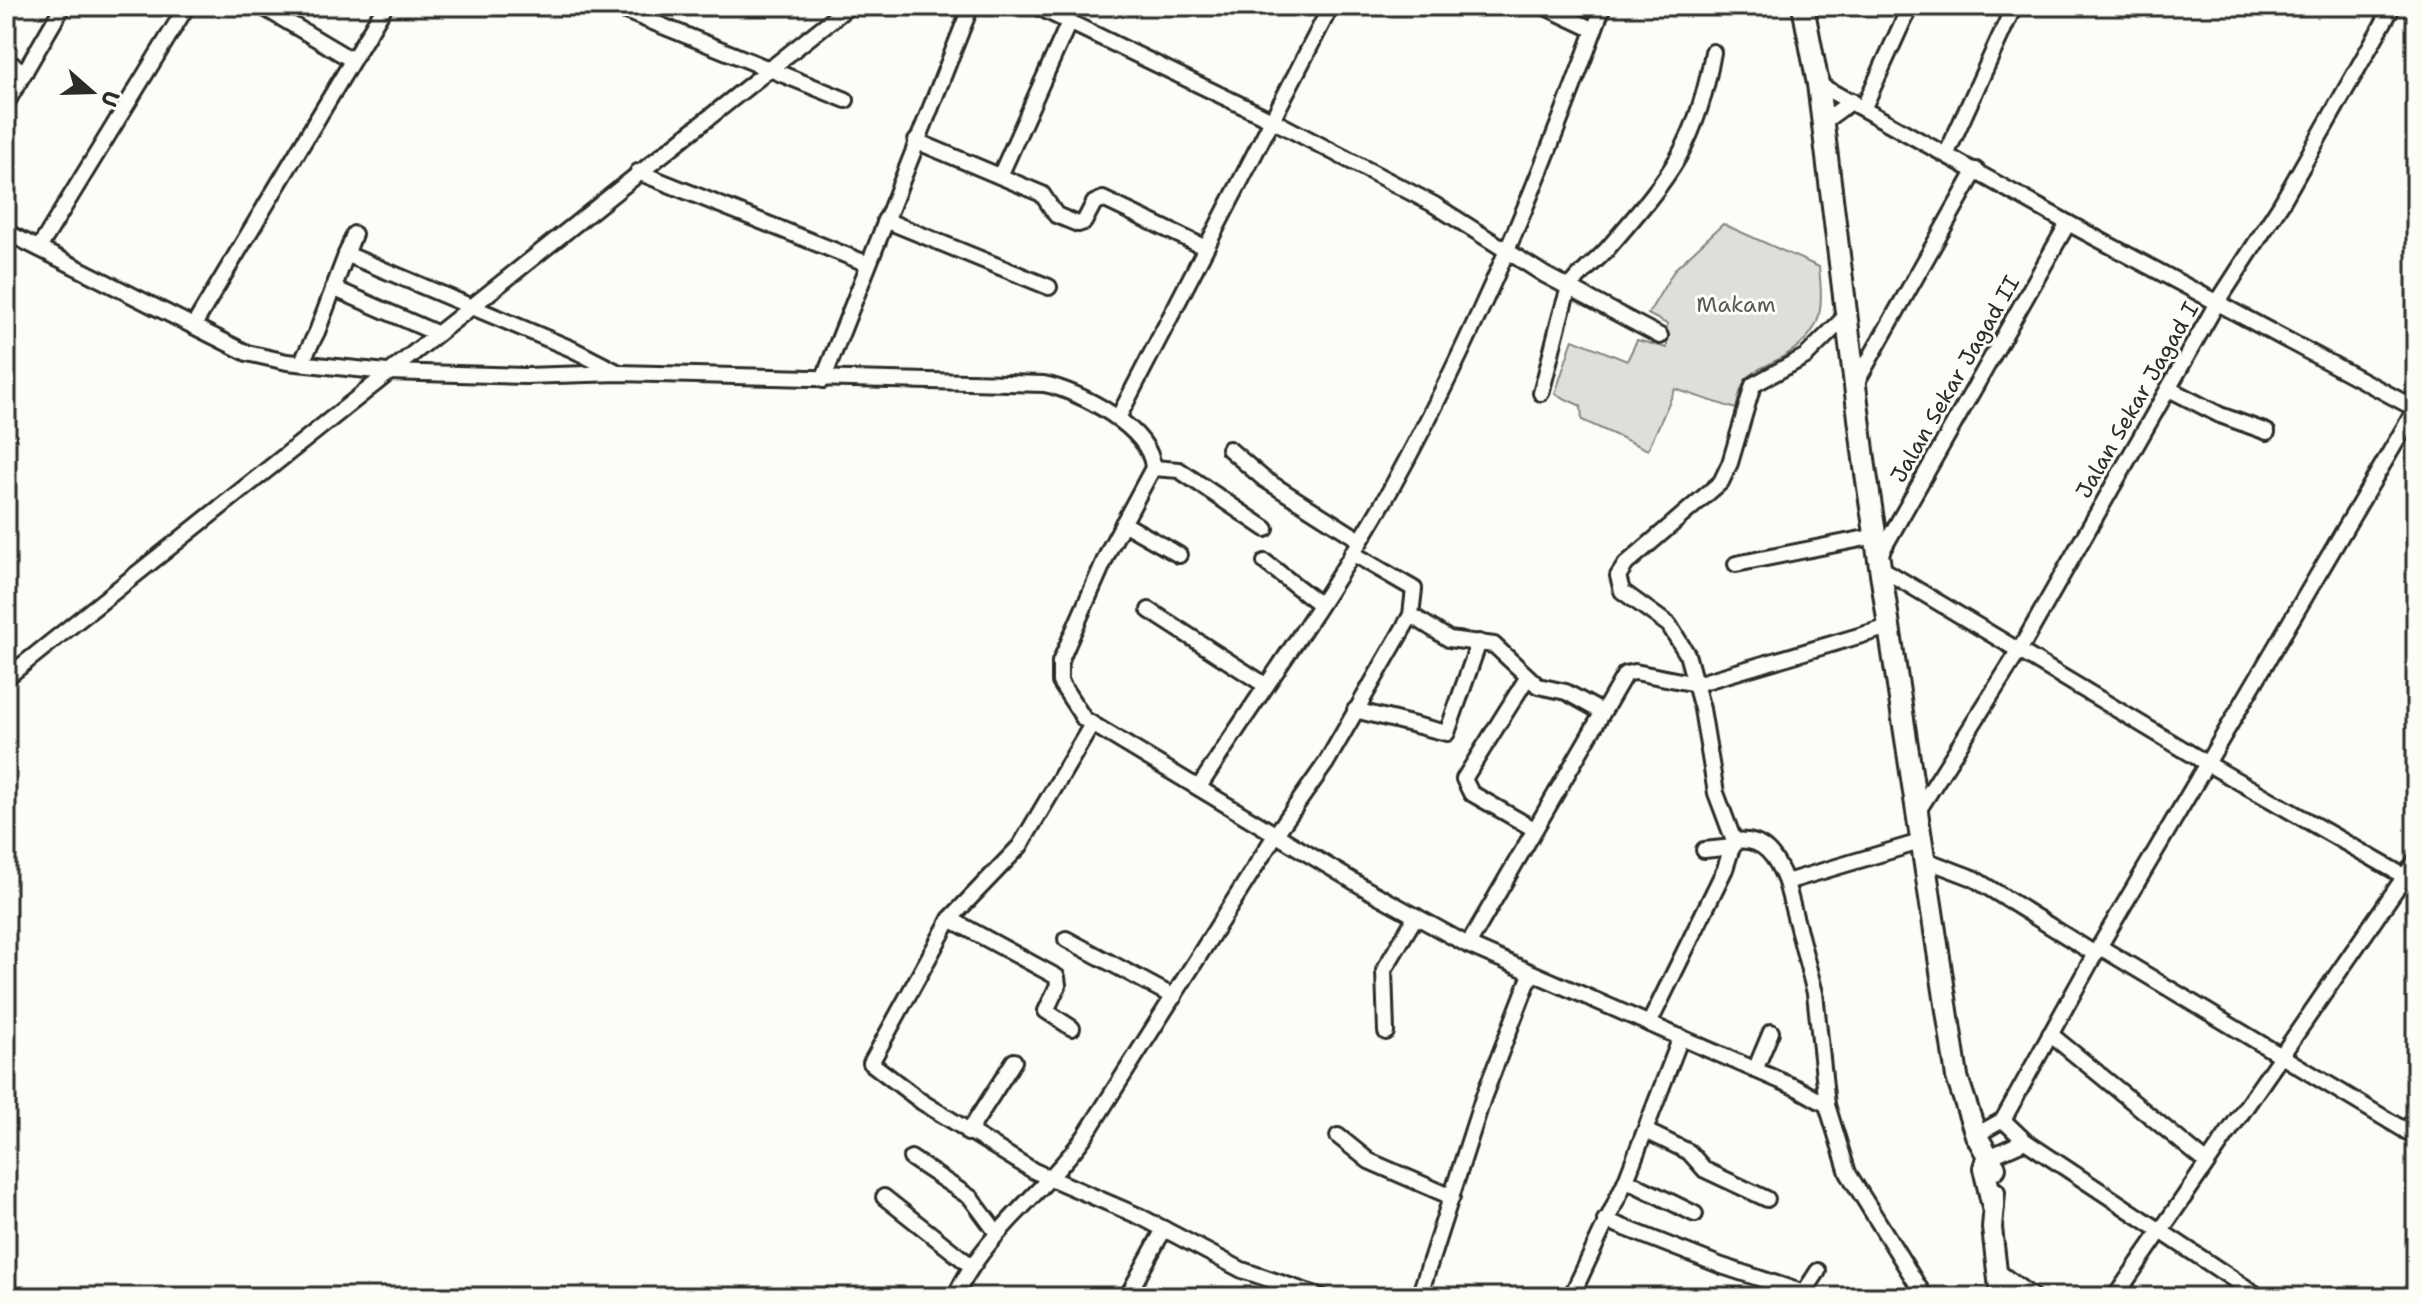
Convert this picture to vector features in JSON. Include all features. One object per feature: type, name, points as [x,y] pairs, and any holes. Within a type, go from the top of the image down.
[{"type":"main road","points":[[1803,6],[1818,84],[1854,386],[1957,1077],[1976,1135],[1991,1163],[1984,1168],[1993,1207]]},
{"type":"street","points":[[39,248],[187,6]]},
{"type":"street","points":[[261,6],[352,60]]},
{"type":"street","points":[[194,325],[385,6]]},
{"type":"street","points":[[613,6],[846,100]]},
{"type":"street","points":[[6,678],[469,305],[849,6]]},
{"type":"street","points":[[823,380],[971,6]]},
{"type":"street","points":[[1036,6],[1274,121],[1433,204],[1569,288],[1660,336]]},
{"type":"street","points":[[1118,418],[1331,6]]},
{"type":"street","points":[[1543,6],[1594,30]]},
{"type":"street","points":[[1199,787],[1352,553],[1422,430],[1509,250],[1603,6]]},
{"type":"street","points":[[1823,122],[1858,104],[1910,6]]},
{"type":"street","points":[[1947,153],[2014,6]]},
{"type":"street","name":"Jalan Sekar Jagad I","points":[[1916,814],[2019,651],[2217,303],[2281,204],[2393,6]]},
{"type":"street","points":[[6,104],[61,7]]},
{"type":"street","points":[[1000,176],[1070,20]]},
{"type":"street","points":[[1541,393],[1569,288],[1601,256],[1677,163],[1693,133],[1706,93],[1713,52]]},
{"type":"street","points":[[6,61],[25,72]]},
{"type":"street","points":[[1818,84],[2068,223],[2416,408],[2098,950],[2003,1120],[1976,1135]]},
{"type":"street","points":[[916,141],[1042,194],[1056,215],[1073,222],[1084,222],[1094,203],[1103,199],[1204,247]]},
{"type":"street","points":[[1854,386],[1976,170]]},
{"type":"street","points":[[638,172],[868,264]]},
{"type":"street","points":[[885,220],[1049,287]]},
{"type":"street","name":"Jalan Sekar Jagad II","points":[[1878,553],[2068,223]]},
{"type":"street","points":[[6,232],[247,353],[301,363],[387,372],[525,376],[619,373],[1044,384],[1092,400],[1118,418],[1149,454],[1153,468],[1123,523],[1064,652],[1058,672],[1064,693],[1091,726],[1468,945],[1681,1037],[1827,1105]]},
{"type":"street","points":[[301,363],[354,234]]},
{"type":"street","points":[[346,254],[619,373]]},
{"type":"street","points":[[333,288],[436,333]]},
{"type":"street","points":[[1649,1024],[1734,844],[1716,793],[1696,684],[1679,636],[1669,625],[1622,591],[1618,584],[1620,571],[1721,482],[1753,385],[1806,356],[1846,316]]},
{"type":"street","points":[[2169,389],[2220,415],[2267,432]]},
{"type":"street","points":[[1229,449],[1264,479],[1360,540]]},
{"type":"street","points":[[1153,468],[1179,470],[1266,529]]},
{"type":"street","points":[[1123,523],[1179,555]]},
{"type":"street","points":[[955,1297],[970,1265],[1051,1179],[1085,1136],[1276,834],[1326,763],[1411,615],[1414,589],[1352,553]]},
{"type":"street","points":[[1736,564],[1878,553],[1910,588],[2410,880]]},
{"type":"street","points":[[1265,562],[1318,603]]},
{"type":"street","points":[[1885,597],[1910,588]]},
{"type":"street","points":[[1149,610],[1265,685]]},
{"type":"street","points":[[1411,615],[1449,639],[1466,644],[1479,642],[1494,645],[1527,678],[1547,690],[1566,692],[1600,711]]},
{"type":"street","points":[[1468,945],[1600,711],[1617,683],[1630,672],[1696,684],[1889,627]]},
{"type":"street","points":[[1355,710],[1439,734],[1447,733],[1479,642]]},
{"type":"street","points":[[1527,678],[1464,779],[1471,793],[1534,829]]},
{"type":"street","points":[[1091,726],[1020,846],[950,919],[871,1063],[968,1133],[1051,1179],[1164,1229],[1242,1270],[1322,1297]]},
{"type":"street","points":[[1704,850],[1752,841],[1768,850],[1786,882],[1815,993],[1827,1105],[1848,1173],[1925,1297]]},
{"type":"street","points":[[1786,882],[1922,850],[2285,1055],[2411,1134],[2416,1117]]},
{"type":"street","points":[[2115,1297],[2205,1161],[2410,880],[2416,860]]},
{"type":"street","points":[[1386,1032],[1384,970],[1416,916]]},
{"type":"street","points":[[950,919],[1057,977],[1058,985],[1046,1012],[1072,1028]]},
{"type":"street","points":[[1066,939],[1174,997]]},
{"type":"street","points":[[1419,1297],[1483,1098],[1531,974]]},
{"type":"street","points":[[1755,1070],[1771,1032]]},
{"type":"street","points":[[2050,1034],[2205,1161]]},
{"type":"street","points":[[1571,1297],[1626,1180],[1681,1037]]},
{"type":"street","points":[[968,1133],[1014,1061]]},
{"type":"street","points":[[2003,1120],[2025,1141],[2161,1228],[2260,1297]]},
{"type":"street","points":[[1646,1131],[1689,1152],[1705,1170],[1767,1199]]},
{"type":"street","points":[[1338,1136],[1369,1161],[1452,1197]]},
{"type":"street","points":[[1991,1163],[2025,1141]]},
{"type":"street","points":[[911,1158],[971,1198],[997,1233]]},
{"type":"street","points":[[1626,1180],[1695,1214]]},
{"type":"street","points":[[884,1197],[970,1265]]},
{"type":"street","points":[[1993,1207],[2000,1297]]},
{"type":"street","points":[[1605,1220],[1802,1295],[1818,1271]]},
{"type":"street","points":[[1127,1297],[1164,1229]]},
{"type":"street","points":[[1997,1271],[2033,1297]]},
{"type":"green space","name":"Makam","points":[[1723,224],[1819,267],[1820,311],[1811,332],[1792,351],[1749,377],[1742,386],[1736,409],[1675,389],[1648,450],[1582,420],[1581,406],[1555,394],[1573,339],[1627,361],[1637,340],[1667,348],[1667,324],[1648,314],[1675,269]]}]
